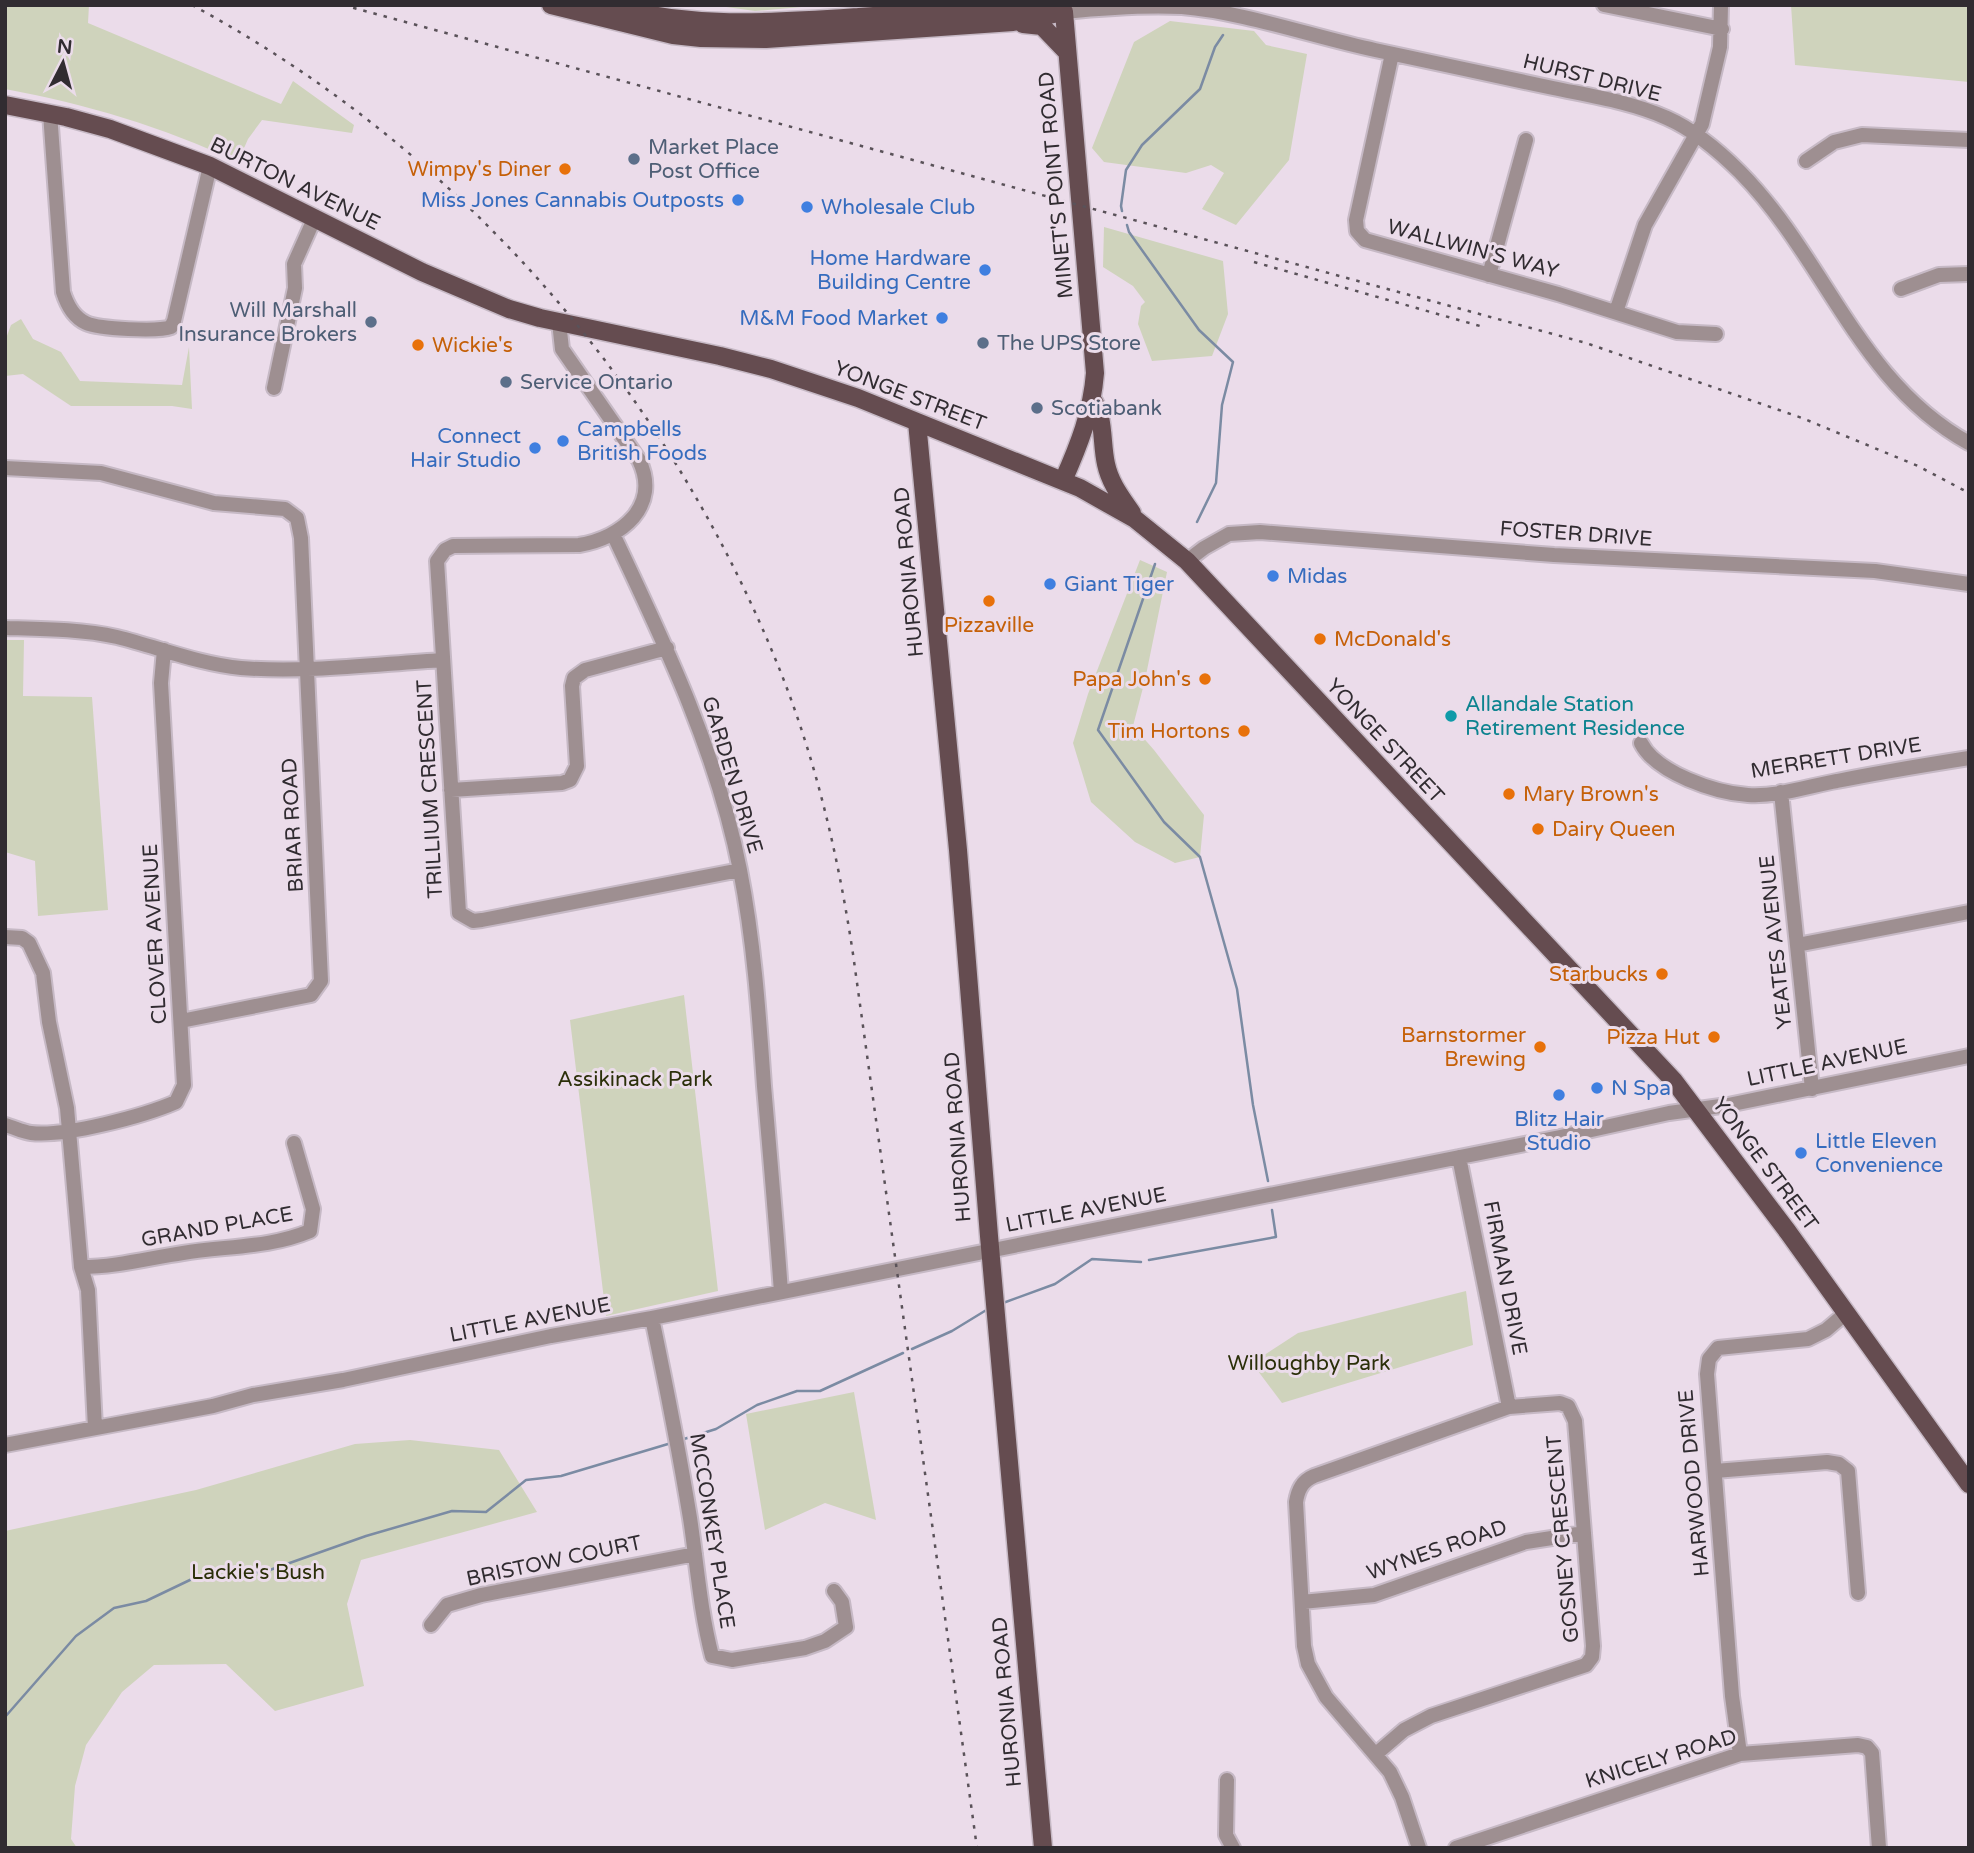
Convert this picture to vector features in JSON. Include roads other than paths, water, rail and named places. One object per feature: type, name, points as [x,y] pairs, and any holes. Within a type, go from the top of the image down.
[{"type":"main road","points":[[551,5],[638,28],[702,38],[766,39],[1013,22],[1064,8]]},
{"type":"main road","points":[[605,5],[669,19],[765,24],[1034,5],[1064,8]]},
{"type":"main road","name":"MINET'S POINT ROAD","points":[[1063,481],[1084,432],[1093,399],[1095,373],[1064,8]]},
{"type":"main road","points":[[1013,22],[1042,26],[1066,51]]},
{"type":"main road","name":"BURTON AVENUE","points":[[5,105],[50,113],[141,139],[210,166],[422,272],[528,316],[559,322]]},
{"type":"main road","name":"YONGE STREET","points":[[559,322],[754,365],[858,398],[1063,481],[1136,519],[1187,561],[1674,1080],[1967,1478]]},
{"type":"main road","points":[[1093,399],[1100,410],[1110,479],[1136,519]]},
{"type":"main road","name":"HURONIA ROAD","points":[[917,422],[958,850],[1043,1848]]},
{"type":"street","points":[[1604,5],[1722,29]]},
{"type":"street","points":[[1616,312],[1645,225],[1697,136],[1711,88],[1722,29],[1721,5]]},
{"type":"street","name":"HURST DRIVE","points":[[1064,8],[1184,8],[1270,24],[1392,54],[1622,103],[1666,118],[1697,136],[1732,164],[1779,215],[1869,352],[1903,395],[1936,422],[1969,443]]},
{"type":"street","name":"WALLWIN'S WAY","points":[[1392,54],[1356,220],[1357,231],[1365,240],[1677,332],[1716,334]]},
{"type":"street","points":[[50,113],[63,292],[72,311],[87,323],[135,329],[171,327],[210,166]]},
{"type":"street","points":[[1806,160],[1834,142],[1862,135],[1969,140]]},
{"type":"street","points":[[1489,275],[1526,140]]},
{"type":"street","points":[[274,388],[295,288],[294,264],[315,217]]},
{"type":"street","points":[[1901,289],[1939,275],[1969,274]]},
{"type":"street","points":[[559,322],[562,349],[645,472],[647,485],[641,505],[628,523],[613,534]]},
{"type":"street","name":"BRIAR ROAD","points":[[5,468],[101,473],[214,503],[285,509],[297,518],[301,538],[321,981],[311,995],[181,1021]]},
{"type":"street","name":"FOSTER DRIVE","points":[[1187,561],[1229,534],[1260,532],[1554,555],[1875,571],[1969,584]]},
{"type":"street","name":"GARDEN DRIVE","points":[[613,534],[667,648],[707,753],[740,870],[756,984],[781,1292]]},
{"type":"street","name":"TRILLIUM CRESCENT","points":[[613,534],[579,545],[453,546],[445,550],[437,561],[459,913],[474,920],[740,870]]},
{"type":"street","points":[[5,628],[49,629],[113,637],[190,658],[239,667],[307,668],[443,660]]},
{"type":"street","points":[[451,790],[562,783],[570,780],[577,766],[572,687],[574,678],[585,670],[667,648]]},
{"type":"street","name":"CLOVER AVENUE","points":[[5,1125],[31,1133],[68,1132],[157,1110],[176,1102],[184,1085],[161,682],[164,650]]},
{"type":"street","name":"MERRETT DRIVE","points":[[1641,743],[1646,753],[1682,777],[1708,789],[1749,795],[1781,792],[1969,758]]},
{"type":"street","name":"YEATES AVENUE","points":[[1781,792],[1812,1089]]},
{"type":"street","points":[[1797,945],[1969,912]]},
{"type":"street","points":[[5,937],[22,937],[29,943],[43,973],[49,1022],[67,1108],[82,1267],[88,1290],[95,1428]]},
{"type":"street","name":"LITTLE AVENUE","points":[[5,1446],[1969,1056]]},
{"type":"street","name":"GRAND PLACE","points":[[82,1267],[105,1267],[184,1253],[288,1240],[310,1231],[313,1209],[294,1143]]},
{"type":"street","name":"FIRMAN DRIVE","points":[[1459,1157],[1509,1407]]},
{"type":"street","name":"HARWOOD DRIVE","points":[[1740,1754],[1732,1696],[1707,1374],[1709,1359],[1718,1348],[1808,1339],[1826,1330],[1846,1313]]},
{"type":"street","name":"MCCONKEY PLACE","points":[[652,1318],[670,1405],[695,1554],[702,1616],[712,1656],[732,1660],[805,1648],[825,1641],[846,1627],[842,1602],[834,1591]]},
{"type":"street","name":"GOSNEY CRESCENT","points":[[1376,1754],[1404,1730],[1431,1716],[1586,1665],[1590,1661],[1593,1647],[1573,1412],[1560,1403],[1509,1407]]},
{"type":"street","points":[[1419,1848],[1398,1786],[1376,1754],[1326,1697],[1314,1679],[1304,1646],[1296,1502],[1298,1491],[1306,1479],[1509,1407]]},
{"type":"street","points":[[1715,1471],[1827,1462],[1843,1466],[1848,1471],[1858,1593]]},
{"type":"street","name":"WYNES ROAD","points":[[1302,1602],[1374,1595],[1526,1542],[1584,1533]]},
{"type":"street","name":"BRISTOW COURT","points":[[431,1625],[447,1605],[481,1595],[695,1554]]},
{"type":"street","name":"KNICELY ROAD","points":[[1456,1848],[1740,1754],[1858,1745],[1867,1747],[1872,1753],[1879,1848]]},
{"type":"street","points":[[1227,1780],[1226,1835],[1233,1848]]},
{"type":"waterway","points":[[1122,211],[1126,170],[1142,145],[1200,89],[1215,47],[1223,35]]},
{"type":"waterway","points":[[1127,225],[1129,232],[1199,330],[1233,362],[1222,405],[1216,483],[1197,522]]},
{"type":"waterway","points":[[1155,564],[1098,730],[1164,822],[1200,857],[1237,989],[1253,1105],[1268,1181]]},
{"type":"waterway","points":[[1149,1260],[1276,1237],[1272,1210]]},
{"type":"waterway","points":[[1003,1303],[1055,1284],[1092,1259],[1141,1262]]},
{"type":"waterway","points":[[912,1349],[952,1331],[988,1309]]},
{"type":"waterway","points":[[684,1439],[716,1429],[757,1405],[797,1391],[820,1391],[903,1353]]},
{"type":"waterway","points":[[5,1717],[76,1636],[114,1608],[146,1601],[192,1579],[267,1571],[366,1536],[452,1511],[486,1512],[526,1480],[561,1476],[668,1444]]},
{"type":"railway","points":[[192,5],[289,63],[380,129],[464,203],[541,283],[612,370],[675,462],[730,560],[777,663],[803,734],[824,806],[847,917],[977,1848]]},
{"type":"railway","points":[[343,5],[1586,343],[1802,418],[1918,466],[1969,493]]},
{"type":"railway","points":[[1254,262],[1480,326]]},
{"type":"place","name":"Market Place Post Office","points":[[634,159]]},
{"type":"place","name":"Wimpy's Diner","points":[[565,169]]},
{"type":"place","name":"Miss Jones Cannabis Outposts","points":[[738,200]]},
{"type":"place","name":"Wholesale Club","points":[[807,207]]},
{"type":"place","name":"Home Hardware Building Centre","points":[[985,270]]},
{"type":"place","name":"M&M Food Market","points":[[942,318]]},
{"type":"place","name":"Will Marshall Insurance Brokers","points":[[371,322]]},
{"type":"place","name":"The UPS Store","points":[[983,343]]},
{"type":"place","name":"Wickie's","points":[[418,345]]},
{"type":"place","name":"Service Ontario","points":[[506,382]]},
{"type":"place","name":"Scotiabank","points":[[1037,408]]},
{"type":"place","name":"Campbells British Foods","points":[[563,441]]},
{"type":"place","name":"Connect Hair Studio","points":[[535,448]]},
{"type":"place","name":"Midas","points":[[1273,576]]},
{"type":"place","name":"Giant Tiger","points":[[1050,584]]},
{"type":"place","name":"Pizzaville","points":[[989,601]]},
{"type":"place","name":"McDonald's","points":[[1320,639]]},
{"type":"place","name":"Papa John's","points":[[1205,679]]},
{"type":"place","name":"Allandale Station Retirement Residence","points":[[1451,716]]},
{"type":"place","name":"Tim Hortons","points":[[1244,731]]},
{"type":"place","name":"Mary Brown's","points":[[1509,794]]},
{"type":"place","name":"Dairy Queen","points":[[1538,829]]},
{"type":"place","name":"Starbucks","points":[[1662,974]]},
{"type":"place","name":"Pizza Hut","points":[[1714,1037]]},
{"type":"place","name":"Barnstormer Brewing","points":[[1540,1047]]},
{"type":"place","name":"N Spa","points":[[1597,1088]]},
{"type":"place","name":"Blitz Hair Studio","points":[[1559,1095]]},
{"type":"place","name":"Little Eleven Convenience","points":[[1801,1153]]},
{"type":"park label","name":"Assikinack Park","points":[[635,1079]]},
{"type":"park label","name":"Willoughby Park","points":[[1309,1363]]},
{"type":"park label","name":"Lackie's Bush","points":[[258,1572]]}]
